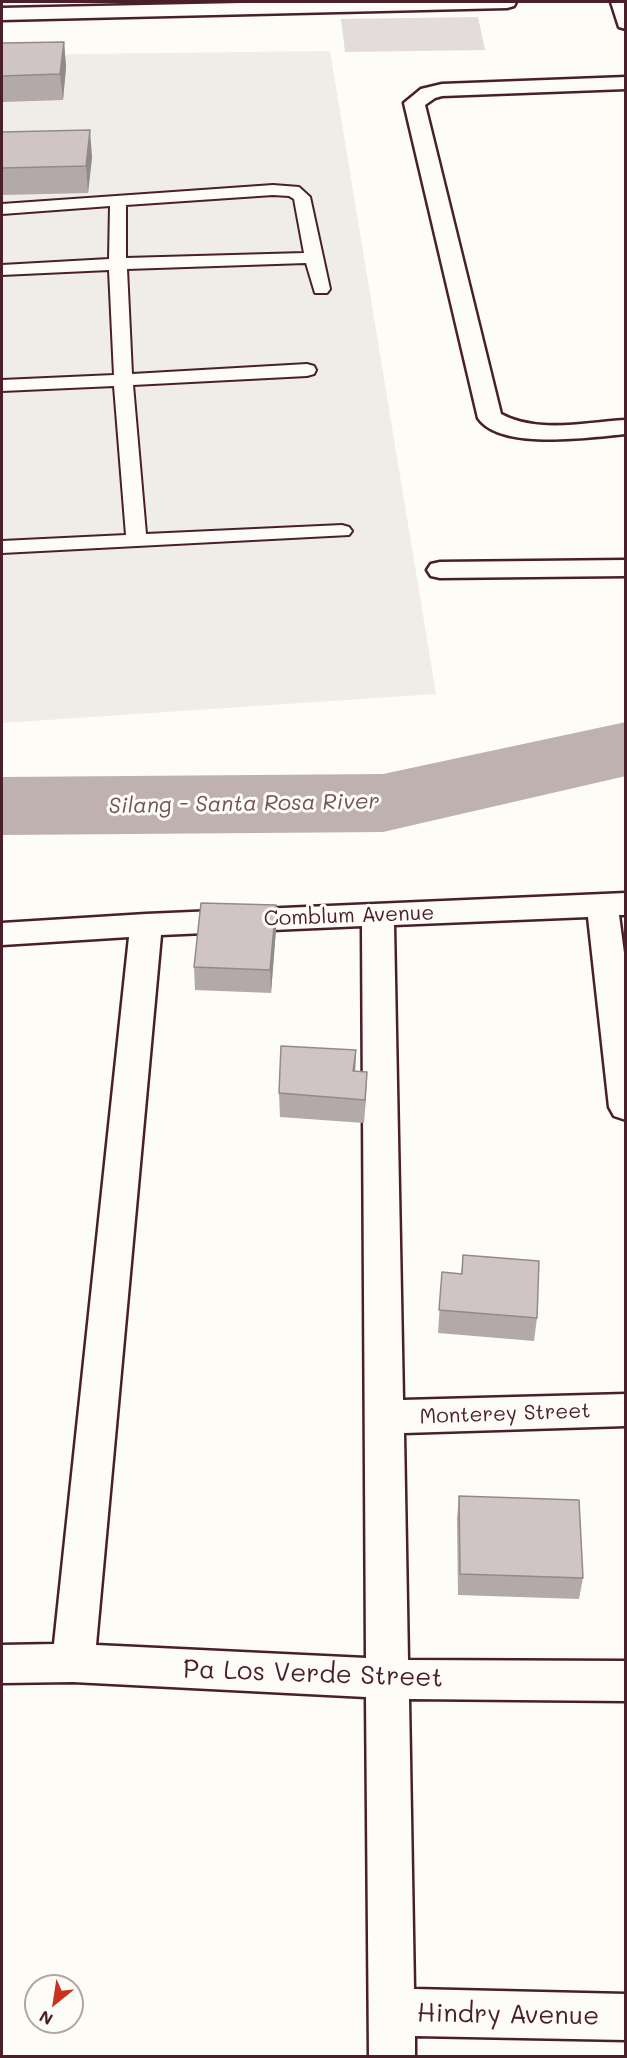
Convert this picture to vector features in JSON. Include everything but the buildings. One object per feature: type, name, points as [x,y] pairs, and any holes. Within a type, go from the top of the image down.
[{"type":"street","points":[[2,14],[507,2]]},
{"type":"street","points":[[620,2],[626,23]]},
{"type":"street","points":[[626,83],[442,90],[428,93],[414,103],[490,418],[501,426],[528,432],[626,427]]},
{"type":"street","points":[[440,570],[626,568]]},
{"type":"street","points":[[614,905],[626,1107]]},
{"type":"street","name":"Comblum Avenue","points":[[2,934],[378,914],[614,905]]},
{"type":"street","points":[[378,914],[392,2056]]},
{"type":"street","points":[[73,1663],[146,925]]},
{"type":"street","name":"Monterey Street","points":[[384,1417],[626,1410]]},
{"type":"street","name":"Pa Los Verde Street","points":[[2,1664],[73,1663],[387,1679],[626,1681]]},
{"type":"street","name":"Hindry Avenue","points":[[392,2012],[626,2017]]},
{"type":"lane","points":[[2,209],[273,190],[293,191],[302,197],[306,207],[313,258],[321,289]]},
{"type":"lane","points":[[118,202],[116,264],[122,378],[136,541]]},
{"type":"lane","points":[[2,270],[313,258]]},
{"type":"lane","points":[[2,387],[122,378],[307,370]]},
{"type":"lane","points":[[2,548],[342,531]]},
{"type":"shaded area","points":[[478,17],[485,50],[345,52],[341,19]]},
{"type":"shaded area","points":[[330,51],[436,694],[2,723],[2,55]]},
{"type":"waterway","name":"Silang - Santa Rosa River","points":[[2,806],[383,803],[626,749]]}]
